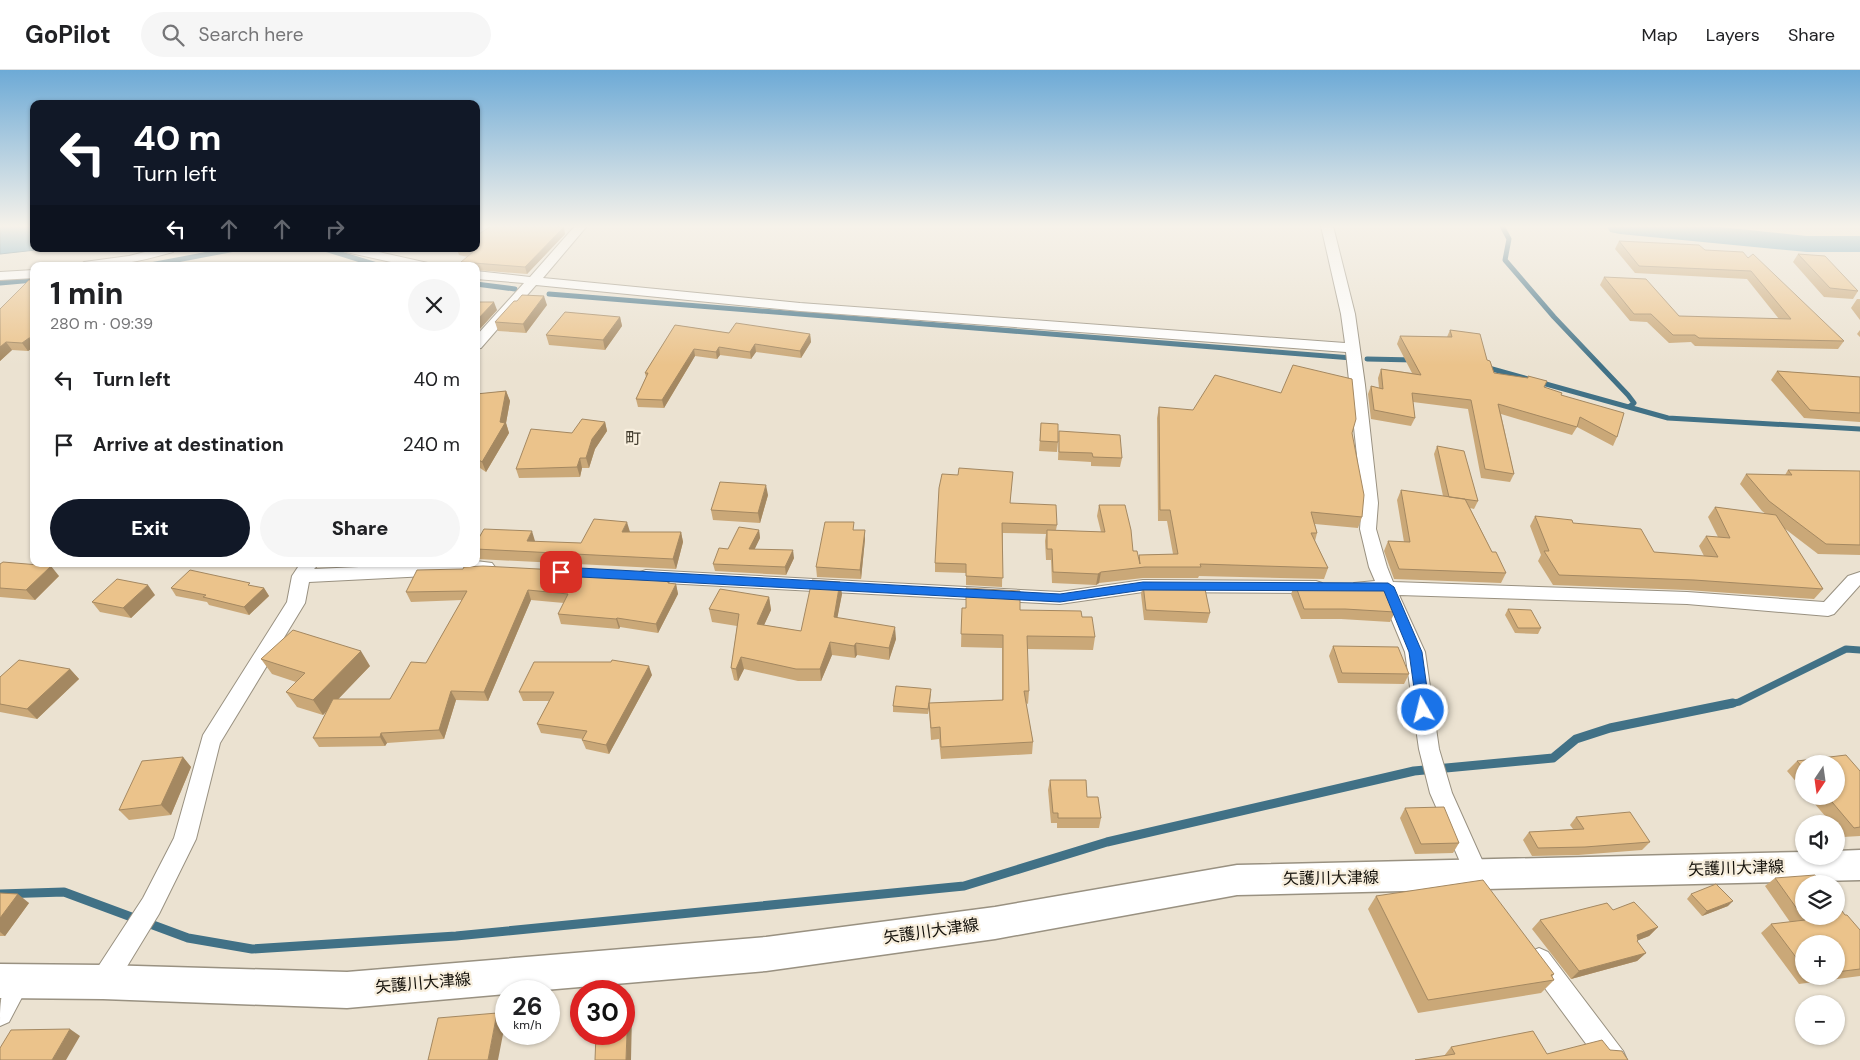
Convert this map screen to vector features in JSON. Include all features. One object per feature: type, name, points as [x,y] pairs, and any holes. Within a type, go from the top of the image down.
[{"type":"main road","name":"矢護川大津線","points":[[9,981],[104,982],[347,990],[766,954],[995,922],[1236,880],[1484,887],[1860,865]]},
{"type":"street","points":[[480,341],[542,272]]},
{"type":"street","points":[[1338,272],[1348,314],[1358,384],[1370,503],[1368,529],[1378,566],[1416,652],[1429,749],[1441,793],[1484,887]]},
{"type":"street","points":[[0,276],[30,274]]},
{"type":"street","points":[[480,275],[800,307],[1352,348]]},
{"type":"street","points":[[104,982],[151,906],[185,839],[210,742],[296,603],[305,570],[507,568]]},
{"type":"street","points":[[626,575],[1060,598],[1143,586],[1388,587],[1687,598],[1828,610],[1854,580],[1860,578]]},
{"type":"street","points":[[1527,944],[1614,1060]]},
{"type":"street","points":[[0,1013],[9,981]]},
{"type":"building","points":[[1752,272],[1772,272],[1844,341],[1699,338],[1695,335],[1673,335],[1651,314],[1634,314],[1604,277],[1646,279],[1679,316],[1791,319]]},
{"type":"building","points":[[1815,272],[1840,272],[1858,291],[1830,288]]},
{"type":"building","points":[[30,280],[30,338],[22,343],[6,342],[0,347],[0,309]]},
{"type":"building","points":[[522,295],[544,296],[523,324],[495,322],[514,301],[517,301]]},
{"type":"building","points":[[480,302],[494,302],[480,317]]},
{"type":"building","points":[[565,312],[620,317],[603,340],[546,335]]},
{"type":"building","points":[[736,323],[810,334],[800,351],[755,344],[750,352],[719,347],[716,352],[694,349],[662,400],[636,399],[648,373],[645,373],[675,325],[729,333]]},
{"type":"building","points":[[1450,330],[1480,334],[1487,360],[1490,361],[1494,373],[1528,378],[1528,376],[1547,381],[1544,387],[1562,393],[1561,395],[1624,413],[1617,437],[1580,417],[1577,427],[1498,404],[1514,474],[1485,469],[1471,400],[1412,393],[1415,418],[1374,410],[1371,386],[1383,389],[1381,369],[1421,375],[1400,336],[1452,337]]},
{"type":"building","points":[[1293,365],[1352,379],[1356,419],[1352,433],[1364,495],[1362,517],[1311,512],[1317,533],[1311,533],[1328,568],[1200,564],[1201,567],[1145,567],[1101,572],[1098,574],[1053,572],[1052,549],[1047,549],[1047,530],[1105,532],[1099,505],[1125,505],[1131,530],[1133,551],[1137,551],[1140,564],[1139,555],[1178,554],[1170,510],[1160,510],[1159,407],[1193,410],[1215,375],[1281,393]]},
{"type":"building","points":[[1777,371],[1860,377],[1860,413],[1810,410]]},
{"type":"building","points":[[506,391],[500,422],[505,423],[482,462],[480,461],[480,394]]},
{"type":"building","points":[[582,419],[605,422],[592,439],[586,458],[580,458],[577,467],[516,469],[531,429],[572,433]]},
{"type":"building","points":[[1041,423],[1058,424],[1058,442],[1040,441]]},
{"type":"building","points":[[1059,431],[1120,435],[1122,458],[1093,457],[1092,453],[1059,452]]},
{"type":"building","points":[[1437,446],[1464,451],[1478,501],[1449,497]]},
{"type":"building","points":[[959,468],[1013,472],[1010,503],[1056,505],[1057,525],[1002,523],[1003,578],[966,576],[966,564],[935,563],[939,488],[942,474],[958,475]]},
{"type":"building","points":[[1788,470],[1860,471],[1860,545],[1826,544],[1769,501],[1746,474],[1792,475]]},
{"type":"building","points":[[720,482],[766,485],[758,513],[711,510]]},
{"type":"building","points":[[1401,490],[1465,499],[1492,552],[1496,552],[1506,573],[1399,569],[1388,541],[1410,542]]},
{"type":"building","points":[[1715,507],[1776,515],[1823,589],[1694,580],[1559,575],[1544,551],[1549,551],[1535,516],[1572,520],[1573,523],[1641,529],[1654,552],[1718,557],[1706,536],[1730,538]]},
{"type":"building","points":[[594,519],[627,522],[622,532],[681,532],[673,559],[480,549],[480,536],[484,529],[532,531],[527,541],[581,543]]},
{"type":"building","points":[[825,522],[854,522],[853,530],[865,530],[860,570],[816,567]]},
{"type":"building","points":[[739,527],[759,530],[749,549],[793,550],[785,567],[713,564],[719,548],[728,549]]},
{"type":"building","points":[[3,562],[30,564],[30,567],[50,567],[26,590],[0,588],[0,564]]},
{"type":"building","points":[[480,566],[668,576],[668,583],[676,584],[656,624],[617,618],[558,614],[568,594],[528,590],[484,692],[451,691],[439,730],[381,733],[380,737],[313,738],[333,699],[390,699],[411,662],[426,663],[467,591],[406,592],[417,570],[463,569],[464,567]]},
{"type":"building","points":[[190,570],[250,583],[248,585],[264,588],[244,607],[203,597],[206,595],[171,588]]},
{"type":"building","points":[[117,579],[148,585],[123,608],[92,602]]},
{"type":"building","points":[[812,580],[840,582],[834,617],[895,627],[889,648],[856,643],[854,646],[830,642],[820,669],[796,669],[741,657],[736,669],[731,668],[739,614],[709,609],[720,589],[769,597],[757,624],[801,631]]},
{"type":"building","points":[[1143,584],[1204,584],[1210,613],[1146,610]]},
{"type":"building","points":[[1295,584],[1383,585],[1395,612],[1304,609]]},
{"type":"building","points":[[966,588],[1020,591],[1020,610],[1081,611],[1082,617],[1092,617],[1095,637],[1027,636],[1029,691],[1024,691],[1033,742],[941,747],[940,727],[931,728],[929,703],[1003,700],[1003,635],[961,634],[962,608],[966,608]]},
{"type":"building","points":[[1508,609],[1531,610],[1541,628],[1518,628]]},
{"type":"building","points":[[293,630],[361,651],[313,700],[286,692],[305,673],[261,659]]},
{"type":"building","points":[[1333,646],[1398,647],[1409,674],[1342,673]]},
{"type":"building","points":[[19,660],[70,669],[27,709],[0,704],[0,677]]},
{"type":"building","points":[[612,660],[649,666],[606,745],[582,740],[587,731],[537,724],[554,692],[519,692],[534,662],[611,662]]},
{"type":"building","points":[[896,686],[931,689],[928,709],[893,706]]},
{"type":"building","points":[[1845,755],[1860,771],[1860,827],[1854,828],[1845,815],[1835,805],[1845,805]]},
{"type":"building","points":[[183,757],[161,805],[119,810],[142,761]]},
{"type":"building","points":[[1050,780],[1086,780],[1087,797],[1098,797],[1101,818],[1058,818],[1058,813],[1053,813]]},
{"type":"building","points":[[1444,807],[1459,843],[1421,844],[1405,808]]},
{"type":"building","points":[[1630,812],[1650,842],[1585,847],[1538,848],[1529,832],[1584,829],[1576,817]]},
{"type":"building","points":[[1795,876],[1795,906],[1775,878]]},
{"type":"building","points":[[1483,880],[1554,974],[1551,975],[1554,980],[1428,1000],[1376,896]]},
{"type":"building","points":[[1716,884],[1733,901],[1707,911],[1691,894]]},
{"type":"building","points":[[0,893],[18,894],[0,918]]},
{"type":"building","points":[[1634,902],[1658,927],[1637,935],[1637,941],[1646,953],[1579,971],[1540,920],[1607,903],[1613,910]]},
{"type":"building","points":[[1845,915],[1847,915],[1860,930],[1860,969],[1845,971],[1845,935],[1795,935],[1795,956],[1771,924],[1795,921],[1795,925],[1845,925]]},
{"type":"building","points":[[495,1013],[495,1023],[488,1060],[428,1060],[438,1018]]},
{"type":"building","points":[[70,1029],[52,1060],[0,1060],[0,1048],[11,1030]]},
{"type":"building","points":[[1533,1031],[1547,1054],[1602,1040],[1610,1050],[1622,1051],[1628,1060],[1415,1060],[1455,1054],[1451,1047]]},
{"type":"building","points":[[596,1045],[627,1045],[626,1060],[595,1060]]},
{"type":"waterway","points":[[1515,272],[1554,317],[1628,395],[1634,403],[1629,407]]},
{"type":"waterway","points":[[0,283],[30,280]]},
{"type":"waterway","points":[[480,285],[515,289]]},
{"type":"waterway","points":[[549,294],[1352,358]]},
{"type":"waterway","points":[[1367,359],[1415,360]]},
{"type":"waterway","points":[[1485,367],[1668,418],[1860,429]]},
{"type":"waterway","points":[[1726,705],[1739,702],[1846,649],[1860,650]]},
{"type":"waterway","points":[[0,894],[64,892],[188,938],[252,949],[456,936],[964,886],[1107,842],[1414,771],[1553,758],[1576,739],[1610,728],[1733,703]]},
{"type":"district","name":"町","points":[[633,438]]},
{"type":"route","points":[[561,572],[1060,598],[1143,586],[1388,587],[1416,652],[1423,710]]}]
